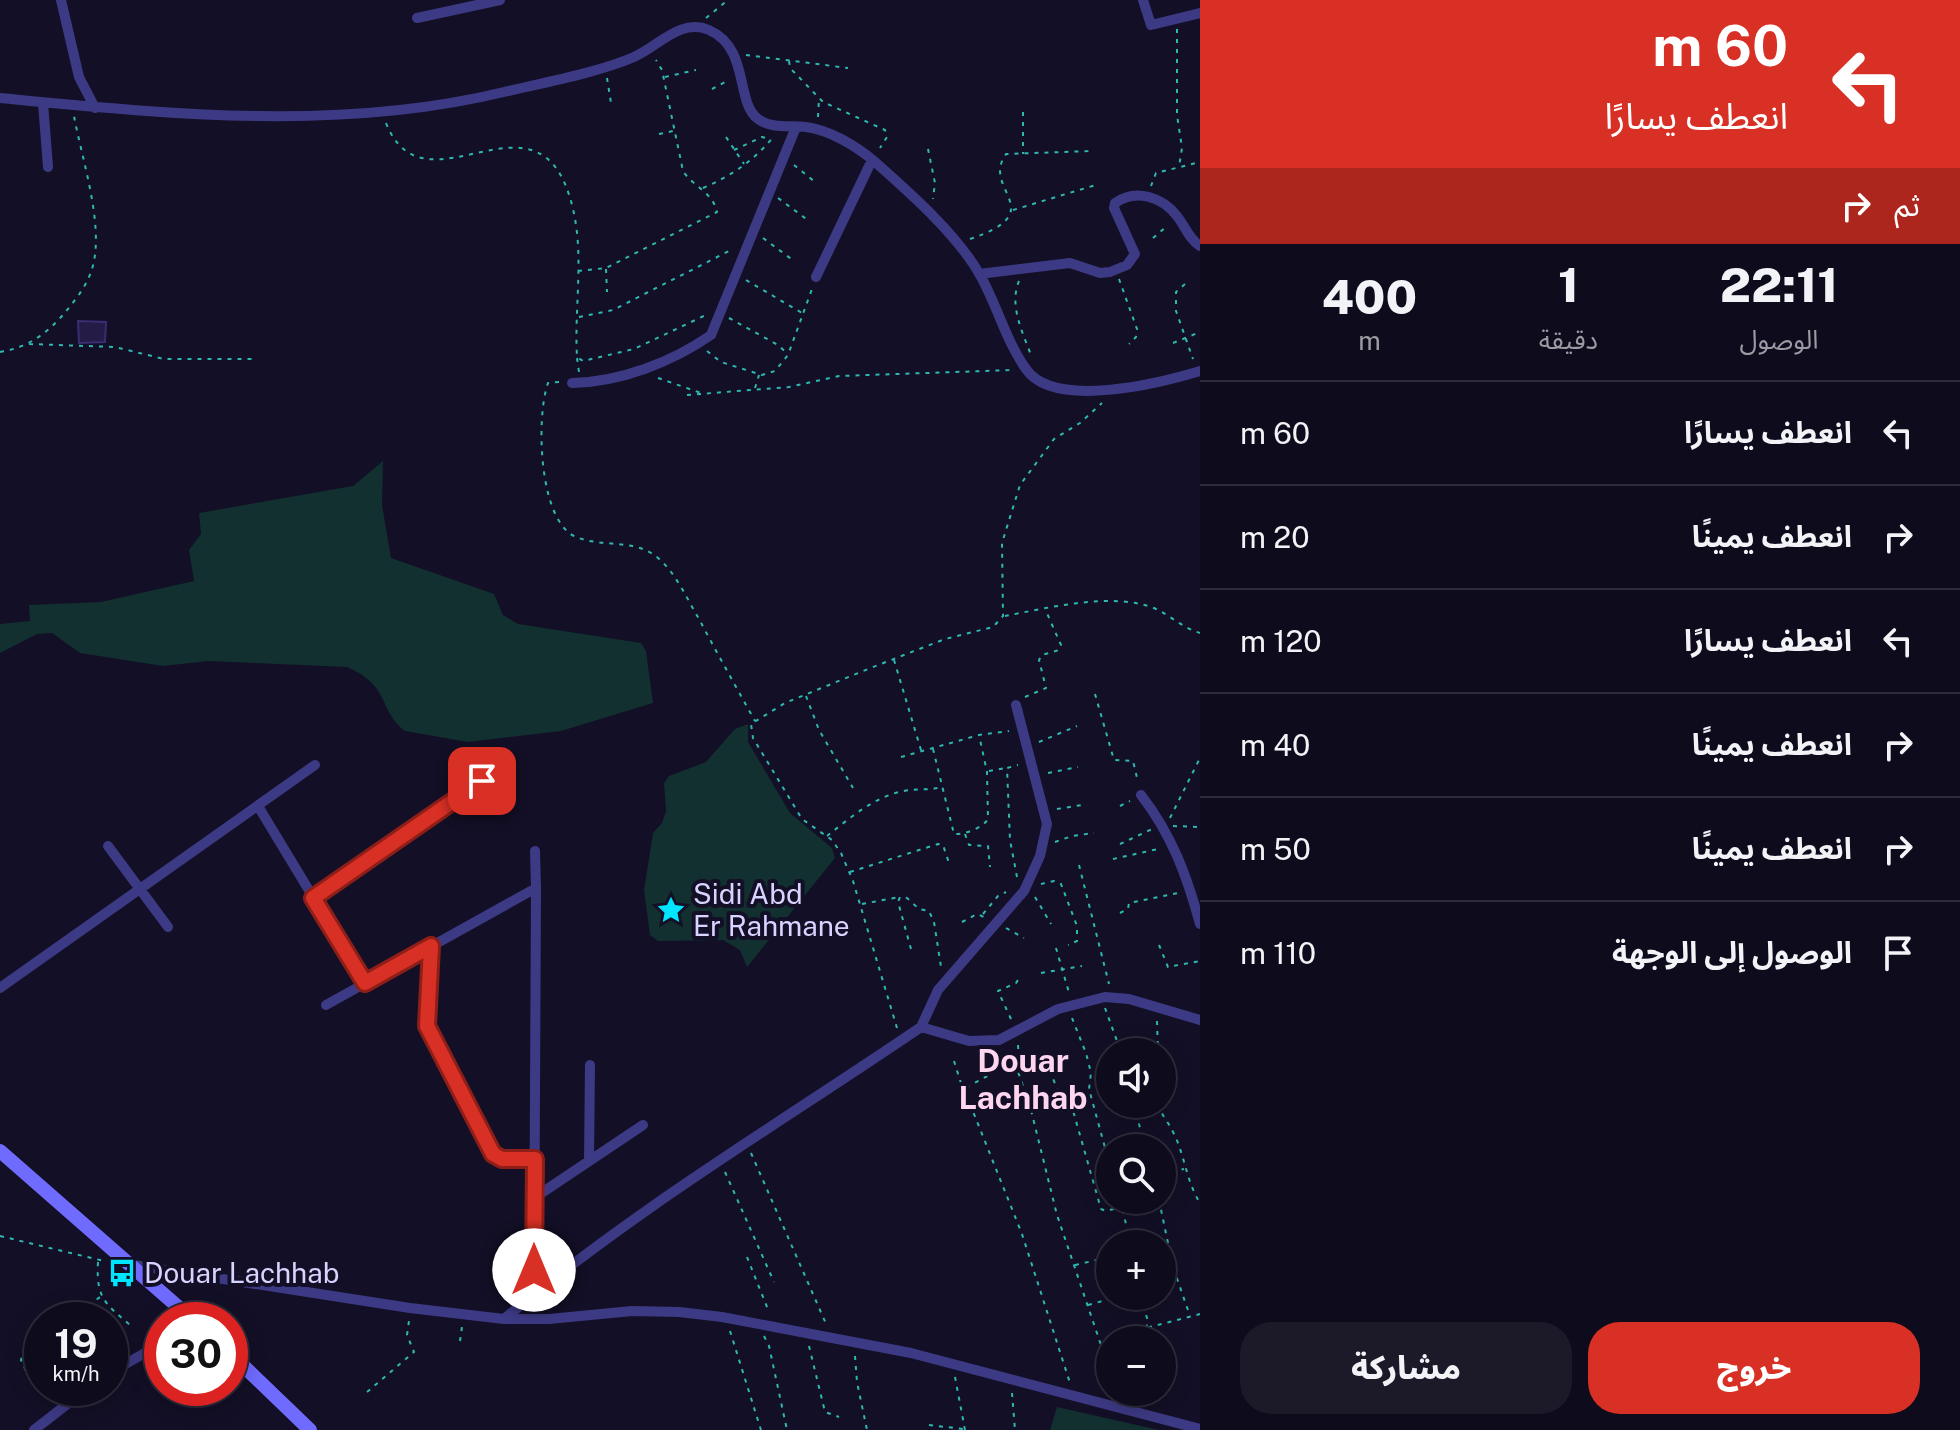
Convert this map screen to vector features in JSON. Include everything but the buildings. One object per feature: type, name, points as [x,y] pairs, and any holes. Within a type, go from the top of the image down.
[{"type":"street","points":[[61,0],[79,77],[95,108]]},
{"type":"street","points":[[417,18],[500,0]]},
{"type":"street","points":[[1143,0],[1151,25],[1200,13]]},
{"type":"street","points":[[0,98],[72,107],[254,116],[381,113],[501,93],[632,58],[680,28],[696,26],[712,31],[733,53],[753,116],[767,124],[817,130],[847,143],[872,160],[957,243],[979,274],[1027,371],[1043,385],[1117,390],[1199,372]]},
{"type":"street","points":[[43,103],[48,167]]},
{"type":"street","points":[[572,383],[610,379],[643,369],[711,335],[767,191],[796,127]]},
{"type":"street","points":[[816,277],[872,160]]},
{"type":"street","points":[[979,274],[1075,263],[1100,273],[1115,271],[1127,265],[1135,254],[1114,208],[1115,203],[1139,195],[1151,196],[1175,213],[1193,242],[1200,246]]},
{"type":"street","points":[[504,1319],[627,1222],[921,1027],[946,979],[1000,922],[1023,891],[1042,847],[1047,824],[1016,705]]},
{"type":"street","points":[[0,988],[315,765]]},
{"type":"street","points":[[313,898],[482,781]]},
{"type":"street","points":[[1141,795],[1174,845],[1200,924]]},
{"type":"street","points":[[258,806],[365,983]]},
{"type":"street","points":[[108,846],[168,927]]},
{"type":"street","points":[[534,1294],[535,851]]},
{"type":"street","points":[[326,1005],[536,888]]},
{"type":"street","points":[[431,946],[427,1026],[493,1154],[502,1159],[535,1159]]},
{"type":"street","points":[[921,1027],[969,1041],[999,1040],[1070,1006],[1107,997],[1200,1020]]},
{"type":"street","points":[[589,1161],[590,1065]]},
{"type":"street","points":[[534,1198],[643,1125]]},
{"type":"street","points":[[0,1151],[173,1302]]},
{"type":"street","points":[[133,1265],[410,1308],[504,1319],[549,1319],[632,1311],[679,1312],[727,1318],[953,1364],[1200,1429]]},
{"type":"street","points":[[248,1370],[310,1430]]},
{"type":"street","points":[[34,1430],[62,1407]]},
{"type":"path","points":[[696,26],[728,0]]},
{"type":"path","points":[[1177,29],[1177,115],[1182,148],[1179,167]]},
{"type":"path","points":[[578,271],[606,268],[717,212],[702,188],[688,179],[683,171],[664,77],[648,49]]},
{"type":"path","points":[[733,53],[848,68]]},
{"type":"path","points":[[789,61],[790,68],[819,98],[885,130],[887,137],[872,160]]},
{"type":"path","points":[[604,65],[611,103]]},
{"type":"path","points":[[664,77],[696,70]]},
{"type":"path","points":[[712,89],[741,74]]},
{"type":"path","points":[[817,130],[819,98]]},
{"type":"path","points":[[28,344],[55,324],[71,306],[92,269],[95,231],[72,107]]},
{"type":"path","points":[[1023,112],[1023,154]]},
{"type":"path","points":[[381,113],[394,143],[404,152],[422,158],[438,159],[517,146],[546,154],[561,172],[577,225],[577,357],[583,361],[634,349],[722,310],[778,345],[788,355]]},
{"type":"path","points":[[702,188],[759,156],[782,127]]},
{"type":"path","points":[[659,134],[676,131]]},
{"type":"path","points":[[726,137],[744,165]]},
{"type":"path","points":[[734,150],[762,137],[772,139]]},
{"type":"path","points":[[924,210],[935,195],[928,149]]},
{"type":"path","points":[[957,243],[991,231],[1008,221],[1012,211],[1003,179],[1002,160],[1006,154],[1092,151]]},
{"type":"path","points":[[784,157],[815,182]]},
{"type":"path","points":[[1151,196],[1152,179],[1156,173],[1200,162]]},
{"type":"path","points":[[1012,211],[1099,184]]},
{"type":"path","points":[[767,191],[809,221]]},
{"type":"path","points":[[1153,238],[1170,224],[1181,221]]},
{"type":"path","points":[[577,317],[613,310],[750,236],[794,261]]},
{"type":"path","points":[[606,268],[607,292]]},
{"type":"path","points":[[687,395],[789,387],[839,376],[1027,371],[1033,358],[1019,321],[1014,293],[1025,268]]},
{"type":"path","points":[[1115,271],[1137,329],[1136,337],[1129,344]]},
{"type":"path","points":[[736,274],[803,313]]},
{"type":"path","points":[[698,344],[721,362],[759,374],[775,371],[788,355],[816,277]]},
{"type":"path","points":[[1185,284],[1176,292],[1176,311],[1199,372]]},
{"type":"path","points":[[1173,343],[1200,332]]},
{"type":"path","points":[[0,352],[28,344],[115,347],[164,359],[257,359]]},
{"type":"path","points":[[643,369],[672,384],[703,394]]},
{"type":"path","points":[[754,390],[759,374]]},
{"type":"path","points":[[572,383],[548,383],[545,392],[541,439],[543,470],[558,521],[572,536],[593,542],[621,543],[659,558],[679,583],[755,721]]},
{"type":"path","points":[[1003,616],[1002,543],[1020,485],[1054,439],[1080,423],[1117,390]]},
{"type":"path","points":[[901,1041],[860,904],[841,853],[826,836],[802,819],[753,738],[751,724],[805,695],[893,659],[945,639],[993,627],[1003,616],[1111,601],[1155,609],[1173,622],[1200,633]]},
{"type":"path","points":[[1016,705],[1017,701],[1046,688],[1039,660],[1042,655],[1059,650],[1061,645],[1045,609]]},
{"type":"path","points":[[893,659],[921,752]]},
{"type":"path","points":[[1095,694],[1114,760],[1133,761],[1141,795]]},
{"type":"path","points":[[805,695],[819,730],[853,788]]},
{"type":"path","points":[[1026,743],[1042,742],[1077,726]]},
{"type":"path","points":[[901,757],[979,735],[1022,729]]},
{"type":"path","points":[[933,749],[954,834],[965,833],[985,824],[988,819],[987,772],[979,735]]},
{"type":"path","points":[[1163,826],[1200,758]]},
{"type":"path","points":[[987,772],[1031,762]]},
{"type":"path","points":[[1035,776],[1078,767]]},
{"type":"path","points":[[1007,768],[1010,840],[1023,891],[1038,899],[1044,916],[1051,924]]},
{"type":"path","points":[[826,836],[860,810],[879,800],[906,790],[923,792],[942,787]]},
{"type":"path","points":[[1044,811],[1082,805]]},
{"type":"path","points":[[1120,844],[1163,826],[1181,824],[1200,827]]},
{"type":"path","points":[[965,833],[969,845],[988,846],[990,867]]},
{"type":"path","points":[[1042,847],[1072,836],[1094,833]]},
{"type":"path","points":[[849,872],[938,844],[943,845],[949,863]]},
{"type":"path","points":[[1113,859],[1174,845]]},
{"type":"path","points":[[1079,865],[1117,1038]]},
{"type":"path","points":[[1023,891],[1054,881],[1061,884],[1077,926],[1077,941],[1068,945]]},
{"type":"path","points":[[1120,913],[1128,909],[1129,903],[1190,891]]},
{"type":"path","points":[[988,934],[983,915],[985,909],[1006,892]]},
{"type":"path","points":[[860,904],[900,897],[907,898],[919,909],[929,911],[934,922],[938,959],[946,979]]},
{"type":"path","points":[[900,897],[898,902],[911,949]]},
{"type":"path","points":[[962,922],[977,914],[983,915]]},
{"type":"path","points":[[1000,922],[1024,938]]},
{"type":"path","points":[[1159,945],[1168,967],[1200,961]]},
{"type":"path","points":[[1056,948],[1091,1073],[1089,1089],[1101,1134]]},
{"type":"path","points":[[1041,973],[1082,966]]},
{"type":"path","points":[[1019,1059],[1021,1053],[998,991],[1016,983],[1020,977]]},
{"type":"path","points":[[1157,1008],[1158,1038]]},
{"type":"path","points":[[966,1098],[966,1088],[1019,1059],[1043,1054],[1060,1096]]},
{"type":"path","points":[[954,1061],[1022,1234],[1074,1396]]},
{"type":"path","points":[[1015,1062],[1096,1331]]},
{"type":"path","points":[[1068,1093],[1096,1191]]},
{"type":"path","points":[[1163,1118],[1174,1133],[1200,1208]]},
{"type":"path","points":[[747,1142],[833,1338]]},
{"type":"path","points":[[718,1160],[774,1282]]},
{"type":"path","points":[[1176,1171],[1184,1169]]},
{"type":"path","points":[[1162,1214],[1173,1267],[1190,1316]]},
{"type":"path","points":[[0,1236],[110,1262]]},
{"type":"path","points":[[747,1257],[775,1327]]},
{"type":"path","points":[[1074,1265],[1096,1260]]},
{"type":"path","points":[[98,1261],[97,1284],[101,1296],[130,1325]]},
{"type":"path","points":[[93,1302],[101,1296]]},
{"type":"path","points":[[1087,1305],[1096,1303]]},
{"type":"path","points":[[367,1392],[414,1352],[407,1335],[410,1308]]},
{"type":"path","points":[[460,1341],[464,1314]]},
{"type":"path","points":[[1158,1326],[1200,1314]]},
{"type":"path","points":[[727,1318],[761,1430]]},
{"type":"path","points":[[758,1324],[769,1346],[787,1430]]},
{"type":"path","points":[[806,1333],[825,1412],[839,1417]]},
{"type":"path","points":[[855,1342],[857,1382],[867,1430]]},
{"type":"path","points":[[929,1425],[965,1430],[953,1364]]},
{"type":"path","points":[[1010,1380],[1015,1430]]},
{"type":"green space","points":[[383,461],[382,505],[391,558],[494,594],[503,615],[518,624],[641,643],[646,651],[653,703],[561,731],[468,742],[405,731],[390,715],[371,682],[347,667],[208,661],[163,666],[80,653],[52,633],[37,634],[0,653],[0,624],[30,621],[29,605],[101,602],[194,581],[189,550],[201,534],[199,513],[353,486]]},
{"type":"green space","points":[[748,724],[748,742],[790,813],[832,848],[835,858],[747,967],[740,950],[723,940],[658,941],[650,935],[644,890],[653,833],[662,823],[666,811],[664,783],[669,776],[706,762],[735,729]]},
{"type":"green space","points":[[1057,1407],[1159,1430],[1050,1430]]},
{"type":"place","name":"Sidi Abd Er Rahmane","points":[[671,910]]},
{"type":"place","name":"Douar Lachhab","points":[[122,1273]]},
{"type":"district","name":"Douar Lachhab","points":[[1023,1080]]},
{"type":"route","points":[[482,781],[313,898],[365,983],[431,946],[427,1026],[493,1154],[502,1159],[535,1159],[534,1270]]}]
